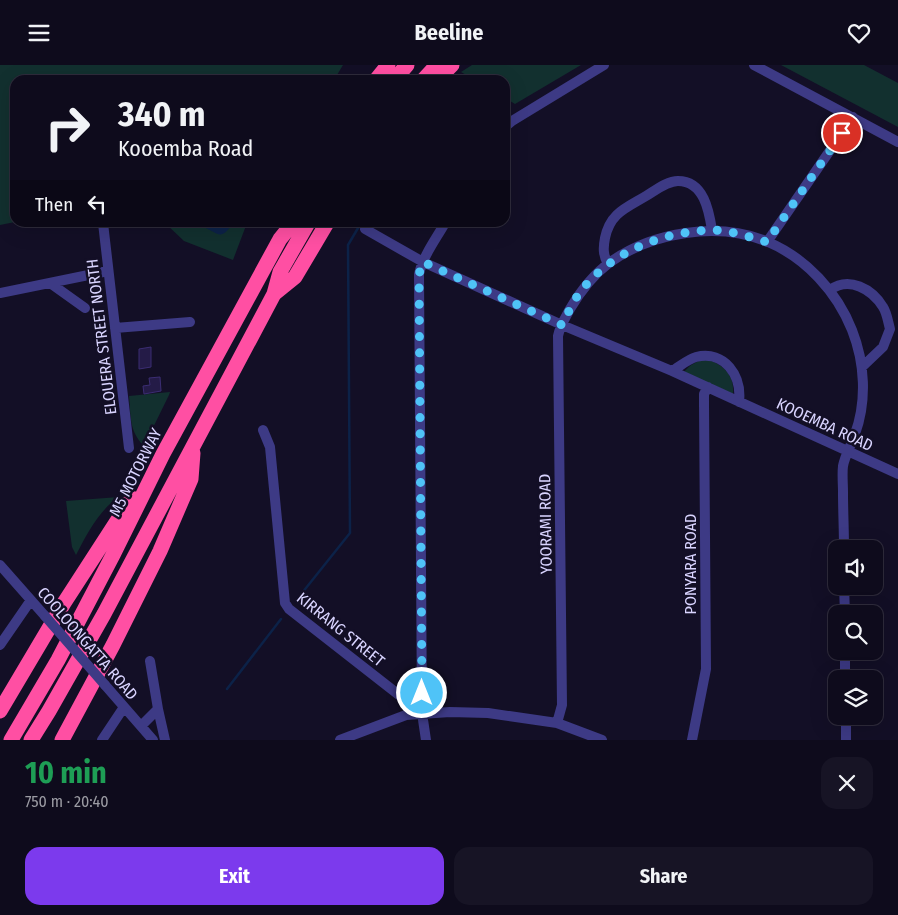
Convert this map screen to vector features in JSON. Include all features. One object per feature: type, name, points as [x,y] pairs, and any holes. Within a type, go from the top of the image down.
[{"type":"highway","points":[[380,75],[388,65]]},
{"type":"highway","points":[[398,75],[407,65]]},
{"type":"highway","points":[[415,75],[424,65]]},
{"type":"highway","points":[[428,75],[437,65]]},
{"type":"highway","points":[[442,75],[452,65]]},
{"type":"highway","points":[[280,239],[283,227]]},
{"type":"highway","name":"M5 MOTORWAY","points":[[11,740],[67,644],[162,454],[280,239],[290,227]]},
{"type":"highway","points":[[274,294],[280,272],[306,227]]},
{"type":"highway","points":[[30,740],[49,711],[104,614],[274,294],[289,275],[316,227]]},
{"type":"highway","points":[[274,294],[294,277],[325,227]]},
{"type":"highway","points":[[62,740],[114,645],[160,551],[191,479],[194,447]]},
{"type":"highway","points":[[0,711],[64,603],[162,454]]},
{"type":"street","points":[[510,123],[604,65]]},
{"type":"street","points":[[754,65],[898,142]]},
{"type":"street","points":[[767,242],[853,117]]},
{"type":"street","points":[[608,264],[603,256],[610,221],[618,212],[664,185],[678,181],[691,184],[700,192],[706,199],[712,230]]},
{"type":"street","name":"ELOUERA STREET NORTH","points":[[103,227],[129,448]]},
{"type":"street","points":[[426,740],[422,713],[419,274],[423,262],[443,227]]},
{"type":"street","name":"KOOEMBA ROAD","points":[[365,229],[423,262],[562,325],[708,387],[898,474]]},
{"type":"street","name":"YOORAMI ROAD","points":[[558,723],[562,705],[558,336],[578,295],[608,264],[622,254],[646,243],[688,233],[712,230],[738,234],[767,242],[798,261],[816,275],[830,290],[840,305],[852,330],[862,367],[860,419],[843,466],[844,540]]},
{"type":"street","points":[[0,293],[108,271]]},
{"type":"street","points":[[50,283],[86,308]]},
{"type":"street","points":[[830,290],[836,285],[850,283],[869,290],[884,308],[890,329],[883,347],[862,367]]},
{"type":"street","points":[[115,328],[190,322]]},
{"type":"street","points":[[672,371],[694,357],[712,355],[724,361],[736,375],[740,391],[739,402]]},
{"type":"street","name":"PONYARA ROAD","points":[[692,740],[706,669],[704,394],[708,387]]},
{"type":"street","name":"KIRRANG STREET","points":[[263,429],[270,447],[285,603],[289,609],[422,713]]},
{"type":"street","name":"COOLOONGATTA ROAD","points":[[0,565],[153,740]]},
{"type":"street","points":[[0,645],[31,601]]},
{"type":"street","points":[[150,661],[165,740]]},
{"type":"street","points":[[102,740],[124,707]]},
{"type":"street","points":[[141,726],[158,709]]},
{"type":"street","points":[[340,740],[406,715],[422,713],[488,713],[558,723],[602,740]]},
{"type":"street","points":[[846,725],[846,740]]},
{"type":"green space","points":[[0,65],[343,65],[337,75],[10,75],[10,223],[0,225]]},
{"type":"green space","points":[[472,65],[581,65],[515,104],[510,101],[510,75],[466,75],[461,72]]},
{"type":"green space","points":[[781,65],[864,65],[898,83],[898,127]]},
{"type":"green space","points":[[169,227],[245,227],[233,260],[184,241]]},
{"type":"green space","points":[[706,359],[718,364],[727,371],[732,381],[733,394],[684,372],[699,361]]},
{"type":"green space","points":[[170,392],[144,446],[133,429],[129,396]]},
{"type":"green space","points":[[119,497],[105,509],[89,531],[76,555],[72,547],[66,501]]},
{"type":"water","points":[[203,227],[230,227],[223,234],[217,234]]},
{"type":"building","points":[[151,347],[151,367],[139,369],[139,349]]},
{"type":"building","points":[[160,377],[161,391],[144,394],[143,386],[150,385],[149,378]]},
{"type":"waterway","points":[[302,593],[350,533],[348,245],[359,227]]},
{"type":"waterway","points":[[227,689],[281,619]]},
{"type":"route","points":[[422,693],[419,274],[423,262],[562,325],[578,295],[592,279],[622,254],[646,243],[688,233],[712,230],[738,234],[767,242],[842,133]]}]
